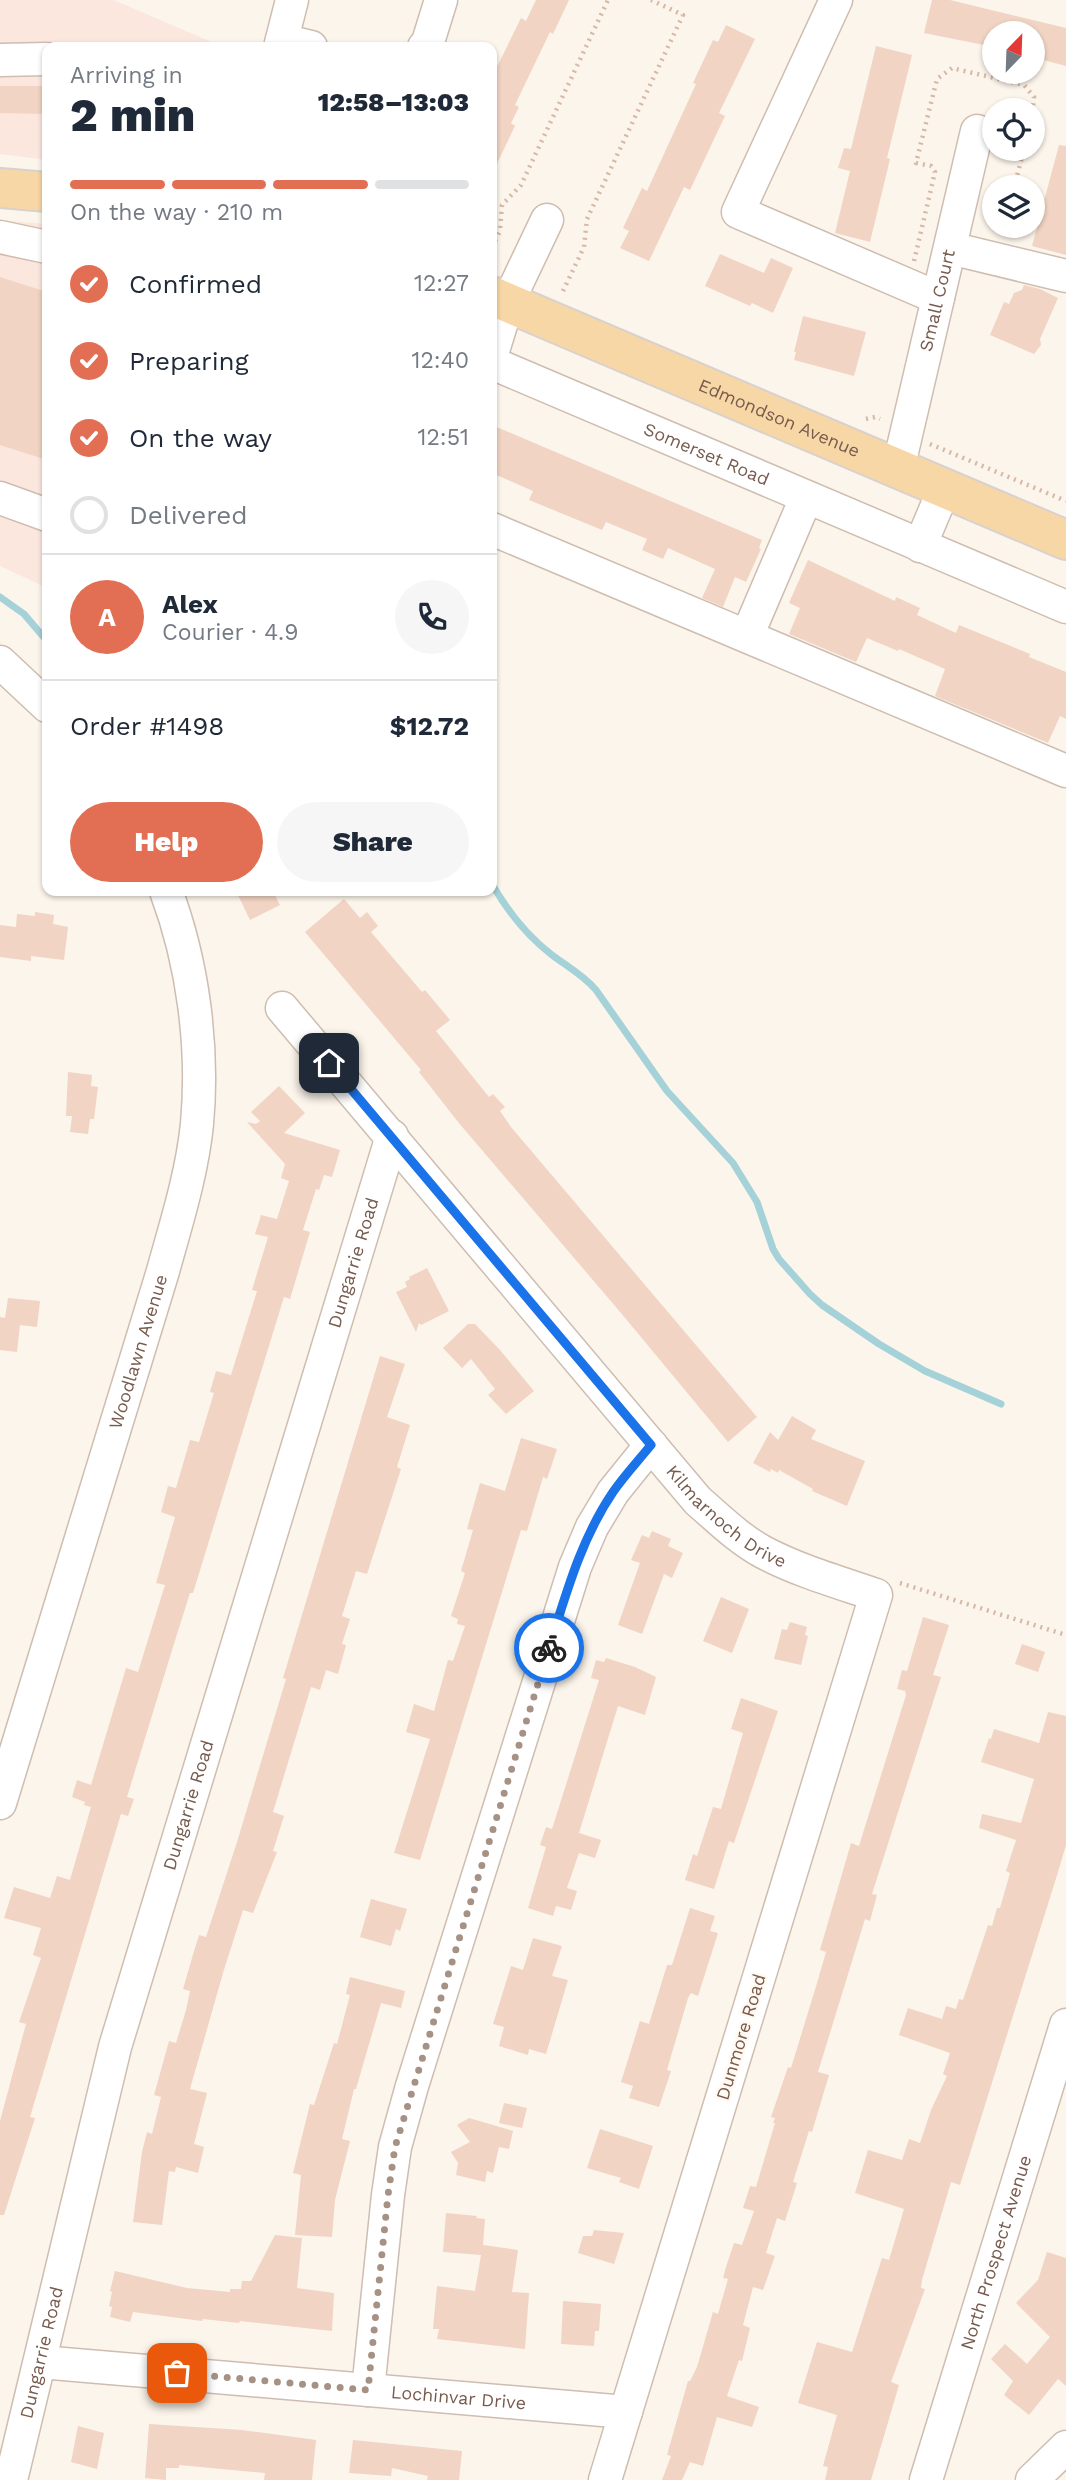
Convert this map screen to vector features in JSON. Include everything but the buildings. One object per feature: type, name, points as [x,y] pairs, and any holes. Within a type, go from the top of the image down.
[{"type":"main road","points":[[0,188],[42,192]]},
{"type":"main road","name":"Edmondson Avenue","points":[[500,299],[1066,540]]},
{"type":"street","points":[[291,42],[292,0]]},
{"type":"street","points":[[427,42],[441,0]]},
{"type":"street","points":[[836,0],[738,212],[938,298]]},
{"type":"street","points":[[0,60],[42,59]]},
{"type":"street","name":"Small Court","points":[[898,469],[977,131]]},
{"type":"street","points":[[497,320],[500,299],[547,220]]},
{"type":"street","points":[[0,237],[42,246]]},
{"type":"street","points":[[950,248],[1066,276]]},
{"type":"street","name":"Somerset Road","points":[[497,365],[1066,607]]},
{"type":"street","points":[[920,546],[944,489]]},
{"type":"street","points":[[0,498],[42,513]]},
{"type":"street","points":[[747,636],[806,498]]},
{"type":"street","points":[[497,531],[1066,771]]},
{"type":"street","points":[[0,662],[42,701]]},
{"type":"street","name":"Woodlawn Avenue","points":[[0,1803],[163,1271],[183,1195],[197,1125],[198,1061],[192,992],[178,923],[168,896]]},
{"type":"street","name":"Kilmarnoch Drive","points":[[282,1008],[698,1501],[761,1551],[802,1571],[888,1589]]},
{"type":"street","name":"Dungarrie Road","points":[[11,2480],[116,2047],[137,1971],[392,1136]]},
{"type":"street","points":[[368,2390],[388,2195],[395,2147],[412,2086],[575,1567],[613,1492],[651,1445]]},
{"type":"street","name":"Dunmore Road","points":[[605,2480],[888,1589]]},
{"type":"street","name":"North Prospect Avenue","points":[[926,2480],[1066,2025]]},
{"type":"street","name":"Lochinvar Drive","points":[[40,2362],[626,2412]]},
{"type":"street","points":[[1032,2480],[1066,2447]]},
{"type":"path","points":[[497,237],[502,205],[521,185],[608,0]]},
{"type":"path","points":[[563,291],[583,247],[587,219],[683,15],[650,0]]},
{"type":"path","points":[[908,285],[935,178],[935,172],[930,166],[916,163],[937,79],[952,68],[1024,85],[1034,98]]},
{"type":"path","points":[[923,441],[1066,501]]},
{"type":"path","points":[[888,1589],[1066,1634]]},
{"type":"shaded area","points":[[0,0],[114,0],[211,42],[42,42],[42,159],[0,154]]},
{"type":"shaded area","points":[[0,220],[42,224],[42,586],[0,566]]},
{"type":"waterway","points":[[0,597],[24,614],[42,635]]},
{"type":"waterway","points":[[497,892],[511,913],[534,939],[596,990],[667,1091],[733,1163],[757,1202],[773,1249],[810,1294],[879,1344],[925,1371],[1001,1404]]},
{"type":"way so far","points":[[177,2373],[368,2390],[395,2147],[549,1648]]},
{"type":"route","points":[[329,1063],[651,1445],[613,1492],[593,1527],[575,1567],[549,1648]]}]
